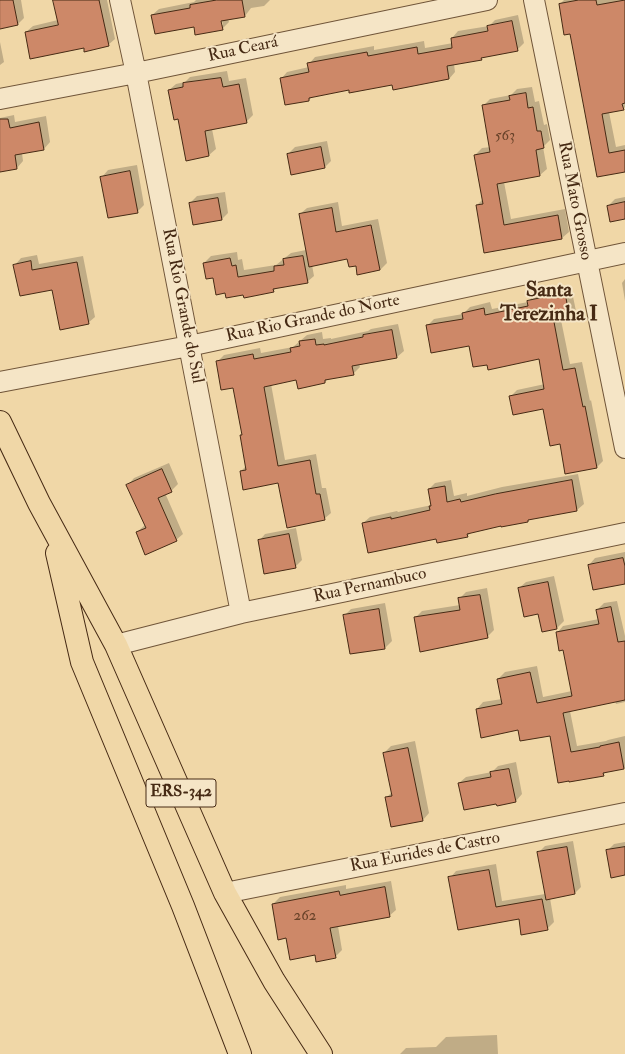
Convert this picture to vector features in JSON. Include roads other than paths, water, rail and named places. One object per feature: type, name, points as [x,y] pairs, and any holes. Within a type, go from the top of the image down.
[{"type":"main road","name":"ERS-342","points":[[0,422],[51,526],[116,645],[225,893],[274,981],[321,1054]]},
{"type":"main road","name":"ERS-342","points":[[51,526],[82,662],[183,906],[240,1054]]},
{"type":"street","name":"Rua Rio Grande do Sul","points":[[120,0],[136,73],[241,613]]},
{"type":"street","name":"Rua Ceará","points":[[0,99],[136,73],[487,0]]},
{"type":"street","name":"Rua Mato Grosso","points":[[534,0],[625,448]]},
{"type":"street","name":"Rua Rio Grande do Norte","points":[[0,382],[189,346],[625,253]]},
{"type":"street","name":"Rua Pernambuco","points":[[116,645],[241,613],[625,533]]},
{"type":"street","name":"Rua Eurides de Castro","points":[[225,893],[625,813]]},
{"type":"district","name":"Santa Terezinha I","points":[[549,303]]}]
